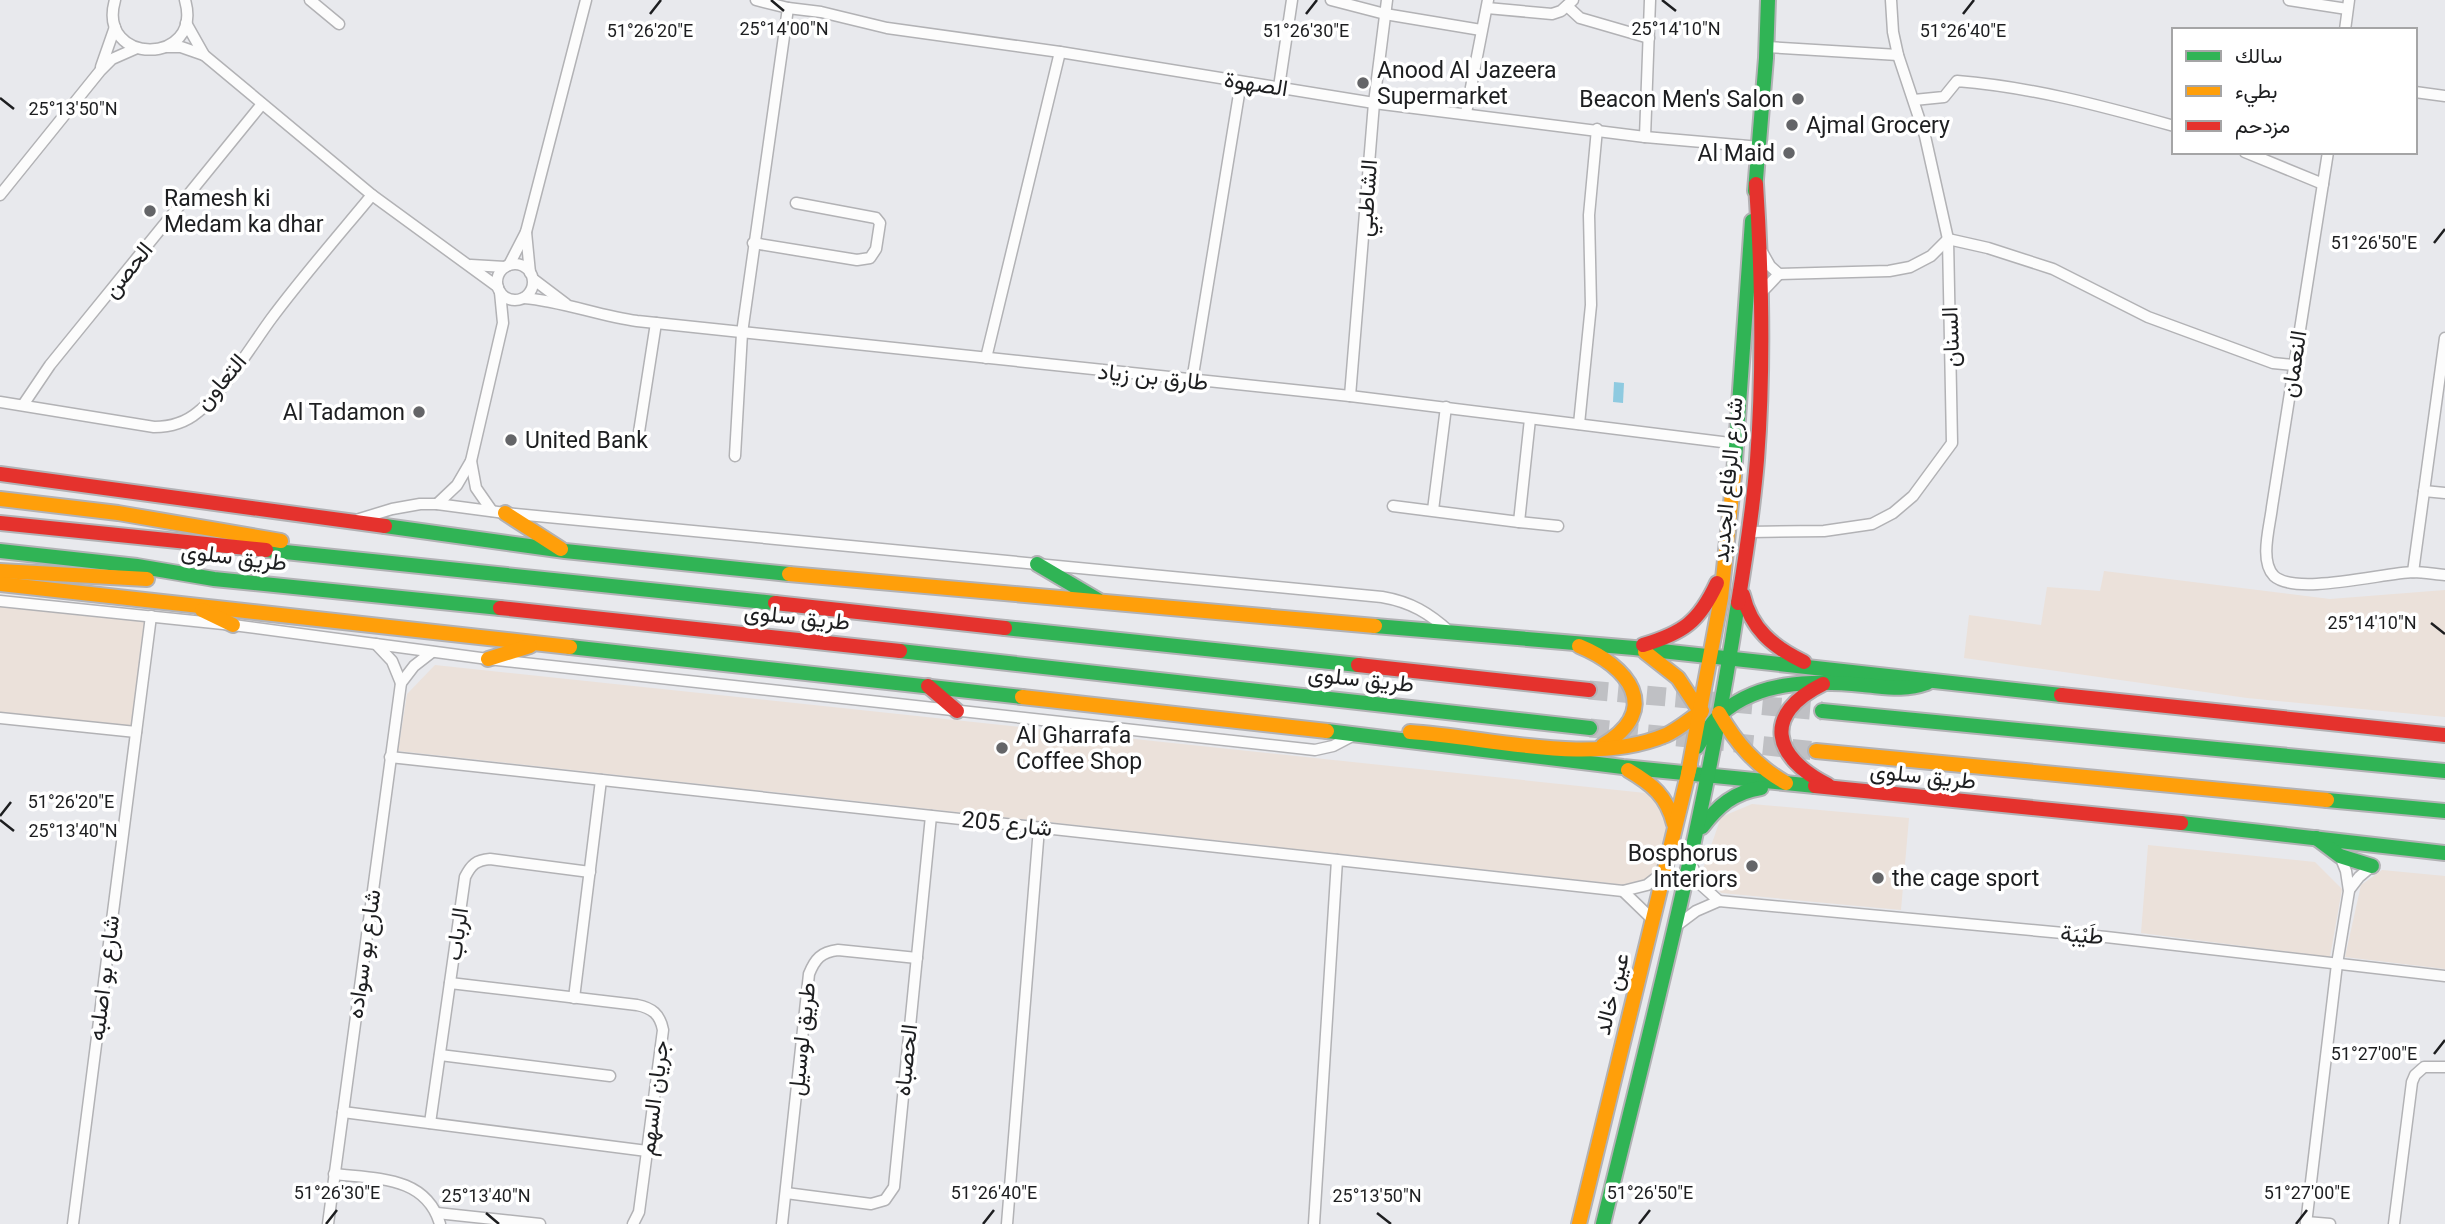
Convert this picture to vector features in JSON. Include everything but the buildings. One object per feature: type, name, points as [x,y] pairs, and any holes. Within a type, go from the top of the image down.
[{"type":"main road","name":"شارع الرفاع الجديد","points":[[1688,774],[1712,656],[1727,559],[1738,444],[1745,286],[1760,146],[1768,0]]},
{"type":"main road","name":"شارع الرفاع الجديد","points":[[1710,776],[1750,532],[1758,445],[1761,293],[1756,184]]},
{"type":"main road","name":"طريق سلوى","points":[[0,474],[565,551],[834,579],[1634,648],[2445,735]]},
{"type":"main road","points":[[0,499],[213,528],[378,561]]},
{"type":"main road","points":[[498,512],[565,551]]},
{"type":"main road","name":"طريق سلوى","points":[[0,523],[1588,690]]},
{"type":"main road","name":"طريق سلوى","points":[[0,551],[137,566],[214,579],[656,624],[1590,727]]},
{"type":"main road","points":[[1634,648],[1667,639],[1687,629],[1698,619],[1709,603],[1727,559]]},
{"type":"main road","points":[[1037,564],[1102,602]]},
{"type":"main road","points":[[0,571],[135,579],[214,579]]},
{"type":"main road","name":"طريق سلوى","points":[[0,584],[1356,734],[1623,767],[2315,837],[2445,853]]},
{"type":"main road","points":[[1742,584],[1748,615],[1762,636],[1777,649],[1818,667]]},
{"type":"main road","points":[[195,606],[233,625]]},
{"type":"main road","points":[[1571,642],[1612,663],[1631,685],[1634,695],[1633,713],[1628,724],[1620,735],[1598,747]]},
{"type":"main road","points":[[488,659],[536,644]]},
{"type":"main road","points":[[1634,648],[1662,662],[1686,685],[1707,730],[1710,776]]},
{"type":"main road","points":[[1712,656],[1712,701],[1720,716],[1738,745],[1763,769],[1790,785]]},
{"type":"main road","points":[[1356,734],[1413,732],[1561,747],[1642,743],[1664,736],[1712,701],[1731,658]]},
{"type":"main road","points":[[1688,774],[1707,730],[1720,716],[1749,697],[1778,685],[1802,682],[1911,689],[1930,681]]},
{"type":"main road","points":[[1828,683],[1812,688],[1798,697],[1786,711],[1782,726],[1783,745],[1792,762],[1806,775],[1842,791]]},
{"type":"main road","points":[[928,686],[957,711]]},
{"type":"main road","points":[[1822,711],[2445,771]]},
{"type":"main road","name":"طريق سلوى","points":[[1816,751],[2445,811]]},
{"type":"main road","points":[[1623,767],[1654,785],[1664,796],[1671,808],[1674,829]]},
{"type":"main road","name":"عين خالد","points":[[1579,1224],[1688,774]]},
{"type":"main road","name":"عين خالد","points":[[1603,1224],[1710,776]]},
{"type":"main road","points":[[1697,834],[1714,811],[1739,791],[1790,785]]},
{"type":"main road","points":[[2315,837],[2340,856],[2372,866]]},
{"type":"street","points":[[167,47],[177,39],[186,23],[185,0]]},
{"type":"street","points":[[310,0],[339,24]]},
{"type":"street","points":[[437,504],[457,485],[471,461],[503,323],[499,274],[507,266],[526,232],[586,0]]},
{"type":"street","name":"الصهوة","points":[[756,0],[887,28],[1060,52],[1374,103],[1645,136],[1760,146]]},
{"type":"street","points":[[1279,87],[1292,0]]},
{"type":"street","points":[[1331,0],[1385,14],[1481,30]]},
{"type":"street","name":"الشاطبي","points":[[1350,396],[1374,103],[1387,0]]},
{"type":"street","points":[[1645,136],[1650,0]]},
{"type":"street","name":"السنان","points":[[1750,532],[1824,531],[1872,524],[1893,513],[1913,496],[1952,443],[1948,239],[1937,184],[1914,100],[1898,55],[1891,0]]},
{"type":"street","points":[[2289,0],[2348,5],[2345,28]]},
{"type":"street","points":[[100,71],[115,27],[114,1]]},
{"type":"street","points":[[1466,113],[1487,4],[1543,14],[1561,11],[1570,3],[1580,18],[1649,38]]},
{"type":"street","points":[[735,456],[742,333],[788,8]]},
{"type":"street","points":[[186,23],[204,55],[372,195],[470,265],[509,299],[522,299]]},
{"type":"street","points":[[115,27],[121,37],[136,48],[149,51],[181,47],[204,55]]},
{"type":"street","points":[[1767,47],[1898,55]]},
{"type":"street","points":[[0,195],[100,71],[112,59],[136,48]]},
{"type":"street","points":[[986,358],[1060,52]]},
{"type":"street","points":[[1914,100],[1944,97],[1958,81],[1998,84],[2091,103],[2172,125]]},
{"type":"street","points":[[1192,381],[1241,82]]},
{"type":"street","points":[[2417,92],[2445,96]]},
{"type":"street","name":"الحصن","points":[[23,405],[50,365],[262,104]]},
{"type":"street","points":[[1579,424],[1591,305],[1589,215],[1597,129]]},
{"type":"street","points":[[2250,154],[2323,184]]},
{"type":"street","name":"النعمان","points":[[2328,154],[2266,554],[2274,575],[2297,585],[2413,572]]},
{"type":"street","name":"التعاون","points":[[0,402],[154,427],[167,427],[186,420],[198,413],[214,396],[293,289],[372,195]]},
{"type":"street","points":[[753,243],[857,260],[870,257],[876,249],[880,223],[876,218],[796,203]]},
{"type":"street","points":[[503,323],[531,292],[532,276],[526,232]]},
{"type":"street","points":[[1760,249],[1770,266],[1779,274],[1889,271],[1910,267],[1931,256],[1948,239],[2053,269],[2148,317],[2273,363],[2294,365]]},
{"type":"street","points":[[470,265],[521,265],[532,276]]},
{"type":"street","points":[[1761,293],[1779,274]]},
{"type":"street","name":"طارق بن زياد","points":[[532,276],[569,306]]},
{"type":"street","name":"طارق بن زياد","points":[[522,299],[569,306],[611,318],[1350,396],[1738,444]]},
{"type":"street","points":[[639,432],[656,323]]},
{"type":"street","points":[[2445,338],[2413,572],[2445,575]]},
{"type":"street","points":[[1433,510],[1446,407]]},
{"type":"street","points":[[1519,522],[1530,419]]},
{"type":"street","points":[[471,461],[476,488],[498,512]]},
{"type":"street","points":[[2424,491],[2445,493]]},
{"type":"street","name":"طريق سلوى","points":[[349,523],[405,506],[437,504],[1382,597],[1403,600],[1420,608],[1451,632]]},
{"type":"street","points":[[1393,506],[1558,526]]},
{"type":"street","points":[[0,601],[233,625],[432,653],[1315,750],[1333,746],[1356,734]]},
{"type":"street","name":"شارع بو اصلبه","points":[[73,1224],[151,616]]},
{"type":"street","points":[[375,643],[392,661],[401,683]]},
{"type":"street","points":[[401,683],[414,666],[432,653]]},
{"type":"street","name":"شارع بو سواده","points":[[328,1224],[401,683]]},
{"type":"street","points":[[0,718],[136,732]]},
{"type":"street","name":"شارع 205","points":[[390,757],[1623,891],[1647,885],[1665,871]]},
{"type":"street","points":[[574,998],[601,780]]},
{"type":"street","name":"الحصباه","points":[[786,1193],[878,1204],[891,1194],[894,1187],[931,816]]},
{"type":"street","points":[[1007,1224],[1039,828]]},
{"type":"street","points":[[2330,1224],[2306,1223],[2337,964],[2349,891],[2340,856]]},
{"type":"street","name":"الرباب","points":[[430,1123],[465,877],[474,863],[490,859],[590,872]]},
{"type":"street","points":[[1314,1224],[1337,860]]},
{"type":"street","points":[[1675,926],[1696,911],[1719,901],[1700,884],[1690,860]]},
{"type":"street","points":[[2349,891],[2359,877],[2372,866]]},
{"type":"street","points":[[1623,891],[1653,920]]},
{"type":"street","name":"طَيْبَة","points":[[1719,901],[2106,937],[2445,976]]},
{"type":"street","name":"طريق لوسيل","points":[[782,1224],[808,974],[813,963],[827,951],[838,950],[917,958]]},
{"type":"street","name":"جريان السهم","points":[[450,983],[648,1007],[656,1013],[663,1030],[639,1212],[633,1224]]},
{"type":"street","points":[[440,1055],[610,1076]]},
{"type":"street","points":[[2394,1224],[2412,1082],[2424,1067],[2445,1067]]},
{"type":"street","points":[[343,1112],[647,1151]]},
{"type":"street","points":[[334,1174],[408,1185],[431,1202],[440,1224]]},
{"type":"street","points":[[437,1213],[540,1224]]},
{"type":"shaded area","points":[[2104,571],[2330,599],[2445,590],[2445,717],[2247,698],[1964,658],[1969,615],[2041,625],[2047,587],[2100,591]]},
{"type":"shaded area","points":[[0,604],[147,619],[133,727],[0,714]]},
{"type":"shaded area","points":[[435,665],[1655,794],[1669,826],[1658,867],[1645,880],[1626,885],[398,751],[407,694]]},
{"type":"shaded area","points":[[1752,804],[1909,818],[1901,910],[1721,893],[1702,872],[1721,817]]},
{"type":"shaded area","points":[[2148,845],[2315,862],[2342,889],[2330,957],[2141,933]]},
{"type":"shaded area","points":[[2382,870],[2445,876],[2445,969],[2345,957],[2361,885]]},
{"type":"water","points":[[1614,382],[1624,383],[1623,403],[1613,402]]},
{"type":"tunnel","points":[[1589,690],[1822,711]]},
{"type":"tunnel","points":[[1590,728],[1816,751]]},
{"type":"traffic: fast","points":[[1755,191],[1768,0]]},
{"type":"traffic: fast","points":[[1734,475],[1752,221]]},
{"type":"traffic: fast","points":[[385,526],[565,551],[789,574]]},
{"type":"traffic: fast","points":[[266,550],[775,603]]},
{"type":"traffic: fast","points":[[0,551],[137,566],[214,579],[500,608]]},
{"type":"traffic: fast","points":[[1037,564],[1098,600]]},
{"type":"traffic: fast","points":[[1603,1224],[1695,837],[1738,603]]},
{"type":"traffic: fast","points":[[1375,626],[1634,648],[2061,695]]},
{"type":"traffic: fast","points":[[1005,628],[1358,665]]},
{"type":"traffic: fast","points":[[570,647],[1022,697]]},
{"type":"traffic: fast","points":[[900,651],[1590,728]]},
{"type":"traffic: fast","points":[[1697,747],[1712,723],[1730,707],[1765,690],[1804,683],[1844,683],[1895,688],[1927,683]]},
{"type":"traffic: fast","points":[[1822,711],[2445,771]]},
{"type":"traffic: fast","points":[[1327,731],[1623,767],[1815,786]]},
{"type":"traffic: fast","points":[[1702,827],[1727,801],[1761,788]]},
{"type":"traffic: fast","points":[[2327,800],[2445,811]]},
{"type":"traffic: fast","points":[[2181,823],[2445,853]]},
{"type":"traffic: fast","points":[[2316,838],[2340,856],[2372,866]]},
{"type":"traffic: slow","points":[[1688,774],[1721,598],[1734,475]]},
{"type":"traffic: slow","points":[[0,499],[118,513],[281,541]]},
{"type":"traffic: slow","points":[[505,513],[561,549]]},
{"type":"traffic: slow","points":[[0,571],[147,579]]},
{"type":"traffic: slow","points":[[789,574],[1375,626]]},
{"type":"traffic: slow","points":[[0,584],[570,647]]},
{"type":"traffic: slow","points":[[202,610],[233,625]]},
{"type":"traffic: slow","points":[[488,659],[530,646]]},
{"type":"traffic: slow","points":[[1579,646],[1612,665],[1632,690],[1635,703],[1631,717],[1621,731],[1603,745]]},
{"type":"traffic: slow","points":[[1645,652],[1678,678],[1701,713]]},
{"type":"traffic: slow","points":[[1022,697],[1327,731]]},
{"type":"traffic: slow","points":[[1410,732],[1540,747],[1605,749],[1666,735],[1702,711]]},
{"type":"traffic: slow","points":[[1719,713],[1748,753],[1786,783]]},
{"type":"traffic: slow","points":[[1816,751],[2327,800]]},
{"type":"traffic: slow","points":[[1579,1224],[1690,766]]},
{"type":"traffic: slow","points":[[1628,770],[1644,780],[1663,798],[1674,824]]},
{"type":"traffic: jam","points":[[1738,603],[1757,460],[1761,391],[1760,253],[1756,184]]},
{"type":"traffic: jam","points":[[0,474],[385,526]]},
{"type":"traffic: jam","points":[[0,523],[266,550]]},
{"type":"traffic: jam","points":[[1643,645],[1669,636],[1688,624],[1696,617],[1717,583]]},
{"type":"traffic: jam","points":[[1743,595],[1752,618],[1765,636],[1804,662]]},
{"type":"traffic: jam","points":[[775,603],[1005,628]]},
{"type":"traffic: jam","points":[[500,608],[900,651]]},
{"type":"traffic: jam","points":[[1358,665],[1589,690]]},
{"type":"traffic: jam","points":[[1823,684],[1790,708],[1783,722],[1782,735],[1786,749],[1795,762],[1828,785]]},
{"type":"traffic: jam","points":[[928,686],[957,711]]},
{"type":"traffic: jam","points":[[2061,695],[2445,735]]},
{"type":"traffic: jam","points":[[1815,786],[2181,823]]},
{"type":"place","name":"Anood Al Jazeera Supermarket","points":[[1363,83]]},
{"type":"place","name":"Beacon Men's Salon","points":[[1798,99]]},
{"type":"place","name":"Ajmal Grocery","points":[[1792,125]]},
{"type":"place","name":"Al Maid","points":[[1789,153]]},
{"type":"place","name":"Ramesh ki Medam ka dhar","points":[[150,211]]},
{"type":"place","name":"Al Tadamon","points":[[419,412]]},
{"type":"place","name":"United Bank","points":[[511,440]]},
{"type":"place","name":"Al Gharrafa Coffee Shop","points":[[1002,748]]},
{"type":"place","name":"Bosphorus Interiors","points":[[1752,866]]},
{"type":"place","name":"the cage sport","points":[[1878,878]]}]
